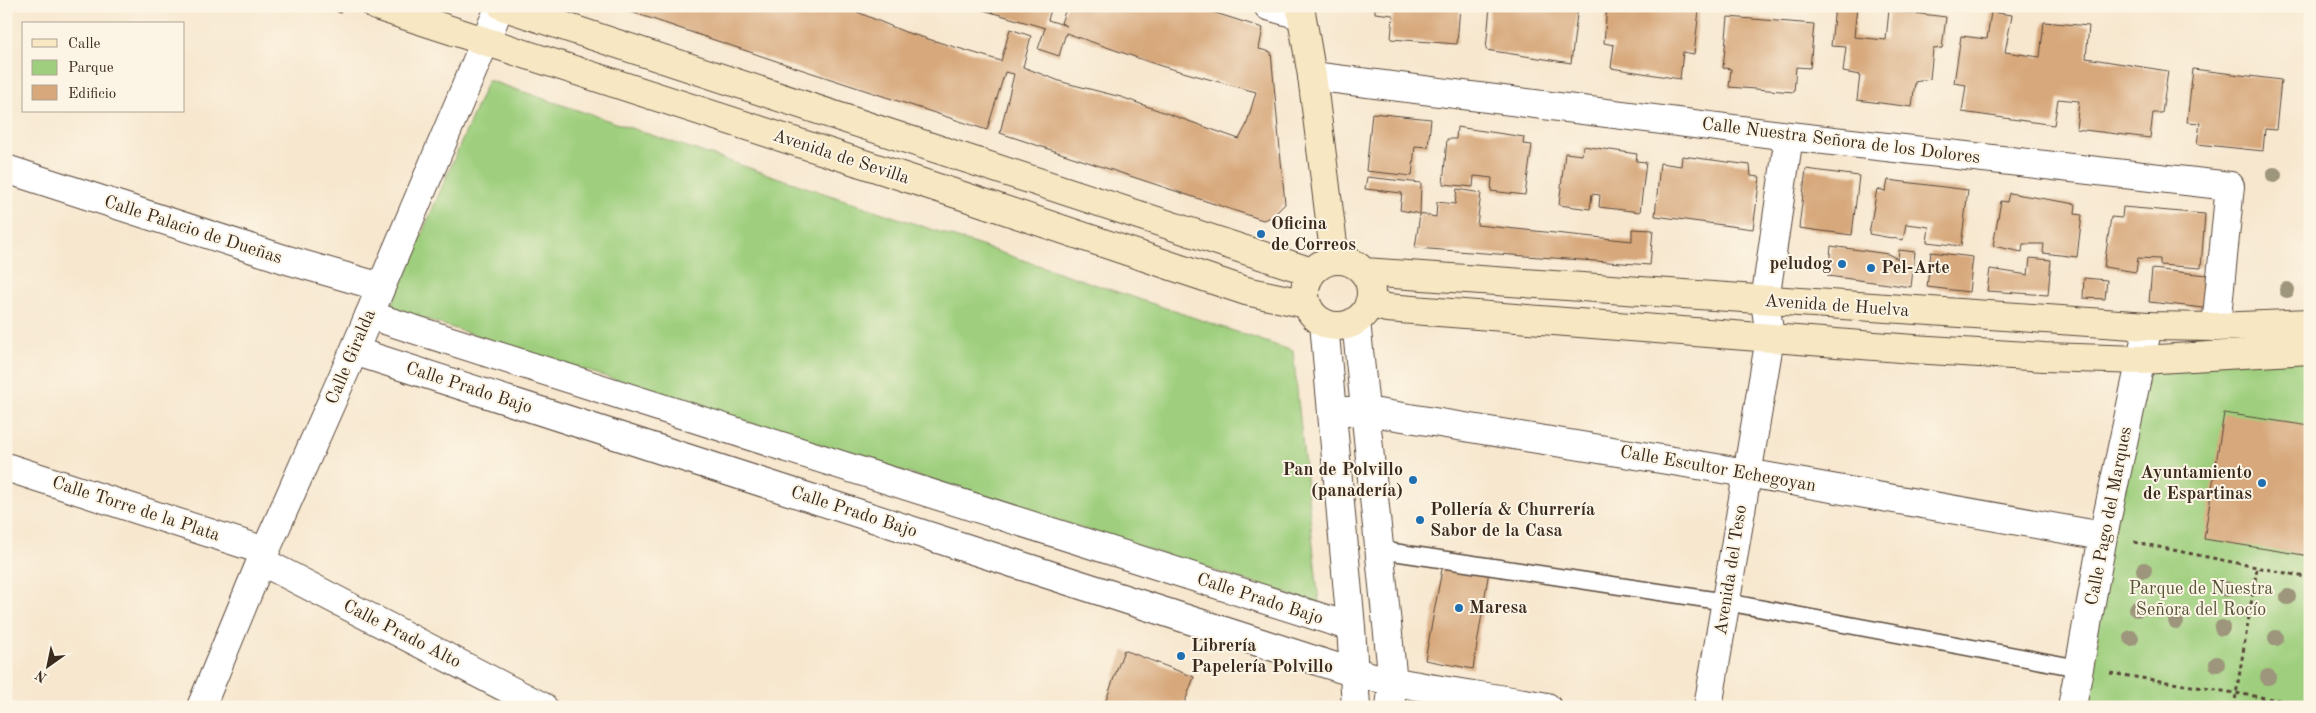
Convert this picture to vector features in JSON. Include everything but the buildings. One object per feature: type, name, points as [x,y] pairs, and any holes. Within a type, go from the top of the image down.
[{"type":"street","name":"Avenida de Sevilla","points":[[376,6],[969,198],[1315,313]]},
{"type":"street","name":"Calle Giralda","points":[[201,707],[263,556],[354,350],[501,6]]},
{"type":"street","points":[[501,6],[1323,266],[1351,262],[1364,272],[1370,288],[1362,312],[1366,411],[1380,550],[1391,695]]},
{"type":"street","points":[[1268,6],[1300,11],[1312,76],[1323,266]]},
{"type":"street","name":"Calle Nuestra Señora de los Dolores","points":[[1312,76],[1789,136],[2230,186],[2216,327]]},
{"type":"street","name":"Avenida del Teso","points":[[1708,707],[1770,338],[1765,301],[1789,136]]},
{"type":"street","name":"Calle Palacio de Dueñas","points":[[6,169],[284,260],[381,287]]},
{"type":"street","points":[[1323,266],[1306,282],[1305,293],[1315,313],[1332,411],[1355,673],[1356,707]]},
{"type":"street","name":"Avenida de Huelva","points":[[1364,272],[2148,326],[2216,327],[2310,323]]},
{"type":"street","name":"Avenida de Huelva","points":[[1362,312],[1387,308],[1941,351],[2141,360],[2310,350]]},
{"type":"street","points":[[1315,313],[1341,326],[1362,312]]},
{"type":"street","name":"Calle Prado Bajo","points":[[369,315],[1351,627]]},
{"type":"street","name":"Calle Pago del Marques","points":[[2072,707],[2103,536],[2148,326]]},
{"type":"street","name":"Calle Prado Bajo","points":[[354,350],[1355,673],[1391,695],[1483,695],[1547,707]]},
{"type":"street","name":"Calle Escultor Echegoyan","points":[[1332,411],[1366,411],[1747,473],[2103,536]]},
{"type":"street","name":"Calle Torre de la Plata","points":[[6,467],[263,556]]},
{"type":"street","name":"Calle Prado Alto","points":[[263,556],[544,707]]},
{"type":"lane","points":[[1380,550],[1726,602],[2079,668]]},
{"type":"path","points":[[2103,536],[2310,578]]},
{"type":"path","points":[[2234,707],[2257,568]]},
{"type":"path","points":[[2079,668],[2310,704]]},
{"type":"green space","points":[[488,80],[1293,351],[1319,604],[390,308]]},
{"type":"green space","name":"Parque de Nuestra Señora del Rocío","points":[[2310,350],[2310,707],[2072,707],[2141,360]]},
{"type":"place","name":"Oficina de Correos","points":[[1261,234]]},
{"type":"place","name":"peludog","points":[[1842,264]]},
{"type":"place","name":"Pel-Arte","points":[[1871,268]]},
{"type":"place","name":"Pan de Polvillo (panadería)","points":[[1413,480]]},
{"type":"place","name":"Ayuntamiento de Espartinas","points":[[2262,483]]},
{"type":"place","name":"Pollería & Churrería Sabor de la Casa","points":[[1420,520]]},
{"type":"place","name":"Maresa","points":[[1459,608]]},
{"type":"place","name":"Librería Papelería Polvillo","points":[[1181,656]]}]
